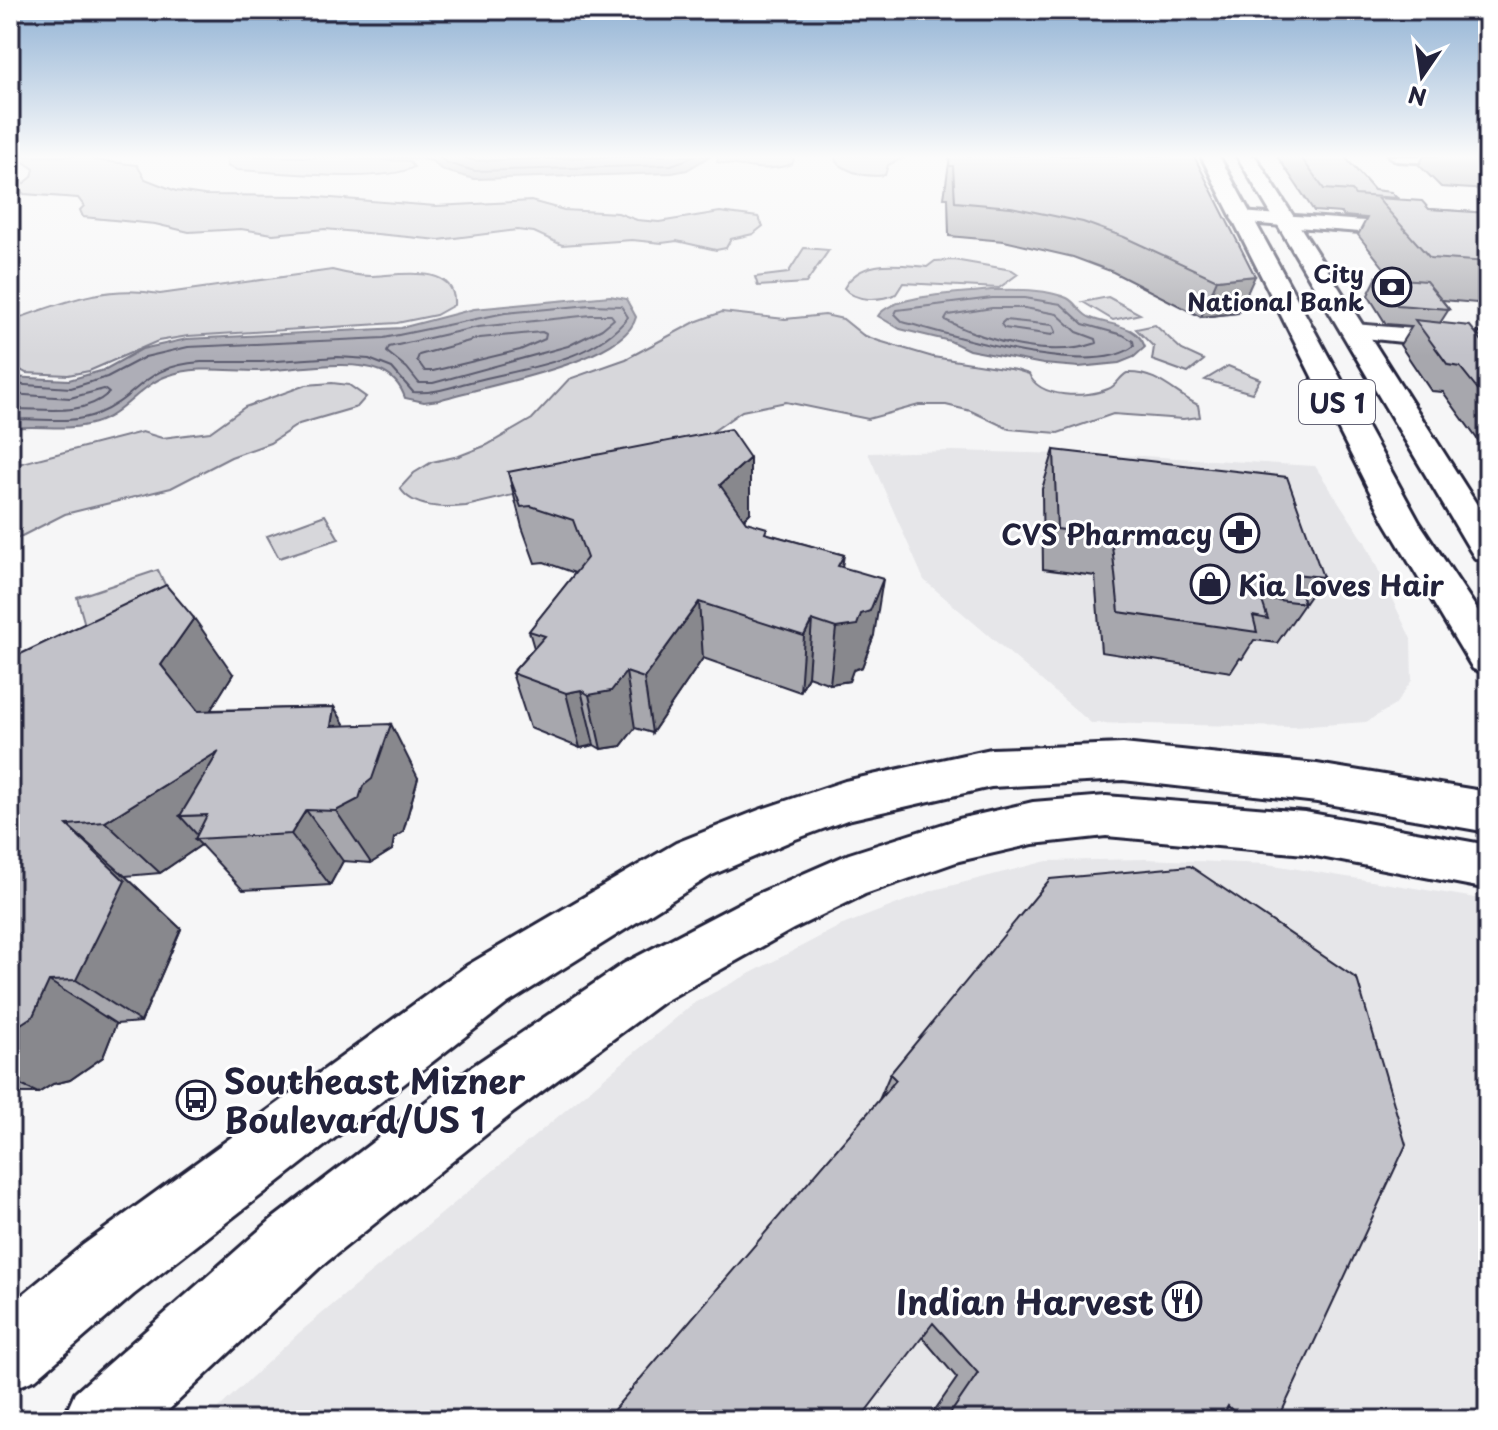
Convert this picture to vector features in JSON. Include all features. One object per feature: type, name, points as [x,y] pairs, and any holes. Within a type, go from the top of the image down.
[{"type":"main road","name":"US 1","points":[[1244,223],[1402,522],[1488,659]]},
{"type":"main road","name":"US 1","points":[[1286,223],[1477,517],[1488,550]]},
{"type":"main road","points":[[10,1353],[108,1270],[488,984],[694,859],[776,825],[845,801],[991,768],[1123,762],[1317,783],[1488,812]]},
{"type":"main road","points":[[102,1420],[295,1244],[492,1090],[643,983],[774,912],[849,877],[959,840],[1033,823],[1106,816],[1305,833],[1488,867]]},
{"type":"street","points":[[1297,223],[1488,236]]},
{"type":"street","points":[[1354,331],[1488,343]]},
{"type":"shaded area","points":[[142,223],[761,223],[763,226],[753,234],[731,239],[726,248],[716,250],[677,241],[632,240],[562,245],[534,232],[517,230],[439,240],[325,229],[273,234],[241,229],[189,232]]},
{"type":"shaded area","points":[[804,248],[829,250],[806,283],[758,286],[755,277],[788,273]]},
{"type":"shaded area","points":[[954,260],[1012,270],[1018,274],[999,288],[903,283],[896,294],[875,299],[855,296],[844,288],[851,278],[870,267],[927,267],[935,261]]},
{"type":"shaded area","points":[[332,270],[365,276],[435,276],[446,282],[452,291],[454,305],[436,315],[397,323],[188,336],[158,341],[89,371],[68,375],[26,373],[12,365],[10,321],[66,302],[102,293],[160,294]]},
{"type":"shaded area","points":[[1108,297],[1140,314],[1113,320],[1083,302]]},
{"type":"shaded area","points":[[722,312],[785,319],[825,315],[843,319],[863,335],[879,341],[933,357],[1016,370],[1029,374],[1043,388],[1064,394],[1088,394],[1111,388],[1127,373],[1148,376],[1198,405],[1200,417],[1183,419],[1113,414],[1058,433],[1009,429],[971,411],[946,405],[919,405],[868,419],[786,402],[742,411],[678,456],[466,506],[439,507],[421,503],[400,488],[414,473],[432,462],[487,445],[532,419],[569,379],[626,359],[695,322]]},
{"type":"shaded area","points":[[1155,325],[1182,350],[1204,360],[1188,373],[1152,360],[1154,347],[1136,329]]},
{"type":"shaded area","points":[[1228,366],[1260,379],[1252,393],[1205,380]]},
{"type":"shaded area","points":[[306,385],[349,385],[366,397],[357,407],[299,424],[270,443],[231,457],[171,488],[65,514],[10,542],[10,466],[142,432],[162,438],[210,432],[245,407]]},
{"type":"shaded area","points":[[953,451],[1142,456],[1315,466],[1365,542],[1411,639],[1412,680],[1395,705],[1366,722],[1294,727],[1091,723],[924,580],[868,453]]},
{"type":"shaded area","points":[[325,515],[339,539],[279,558],[267,536]]},
{"type":"shaded area","points":[[158,570],[170,595],[85,625],[77,597]]},
{"type":"shaded area","points":[[1146,859],[1267,864],[1488,900],[1488,1420],[206,1420],[300,1332],[694,1003],[840,926],[934,890],[1047,861]]},
{"type":"water","points":[[991,290],[1039,291],[1067,298],[1087,316],[1130,330],[1145,347],[1134,357],[1119,363],[1079,367],[1043,364],[969,350],[950,341],[900,329],[878,316],[898,303],[913,299]]},
{"type":"water","points":[[610,296],[626,299],[636,317],[626,333],[606,347],[549,370],[439,400],[424,402],[405,398],[401,389],[381,371],[353,365],[258,371],[201,370],[178,373],[157,381],[114,414],[95,423],[74,427],[10,428],[10,377],[69,380],[104,370],[142,349],[187,339],[401,328],[474,309]]},
{"type":"building","points":[[1085,223],[1228,223],[1255,276],[1217,280],[1124,237]]},
{"type":"building","points":[[1399,223],[1488,223],[1488,262],[1430,258]]},
{"type":"building","points":[[1377,277],[1426,281],[1449,309],[1397,305]]},
{"type":"building","points":[[1415,320],[1470,326],[1488,348],[1488,402],[1460,367],[1448,365]]},
{"type":"building","points":[[730,429],[750,458],[720,485],[746,522],[767,528],[765,533],[844,555],[838,566],[883,579],[870,611],[861,614],[857,625],[836,628],[812,620],[804,636],[699,602],[644,678],[626,672],[611,691],[589,695],[581,690],[566,693],[512,673],[545,636],[529,631],[587,558],[573,520],[531,506],[521,507],[508,472]]},
{"type":"building","points":[[1054,450],[1287,477],[1323,577],[1294,574],[1304,603],[1261,598],[1268,619],[1253,616],[1257,632],[1119,612],[1111,536],[1057,529]]},
{"type":"building","points":[[166,585],[194,618],[161,665],[198,711],[334,707],[331,726],[391,724],[372,779],[363,786],[359,799],[336,811],[306,810],[291,834],[195,839],[207,815],[180,816],[219,751],[105,822],[67,825],[125,881],[76,980],[49,981],[33,1016],[10,1031],[10,659]]},
{"type":"building","points":[[1190,866],[1357,979],[1406,1145],[1278,1420],[1242,1420],[1228,1406],[1220,1420],[946,1420],[978,1373],[933,1323],[859,1420],[605,1420],[896,1080],[890,1074],[1050,879]]},
{"type":"place","name":"City National Bank","points":[[1392,287]]},
{"type":"place","name":"CVS Pharmacy","points":[[1240,533]]},
{"type":"place","name":"Kia Loves Hair","points":[[1210,584]]},
{"type":"place","name":"Southeast Mizner Boulevard/US 1","points":[[196,1100]]},
{"type":"place","name":"Indian Harvest","points":[[1182,1301]]}]
